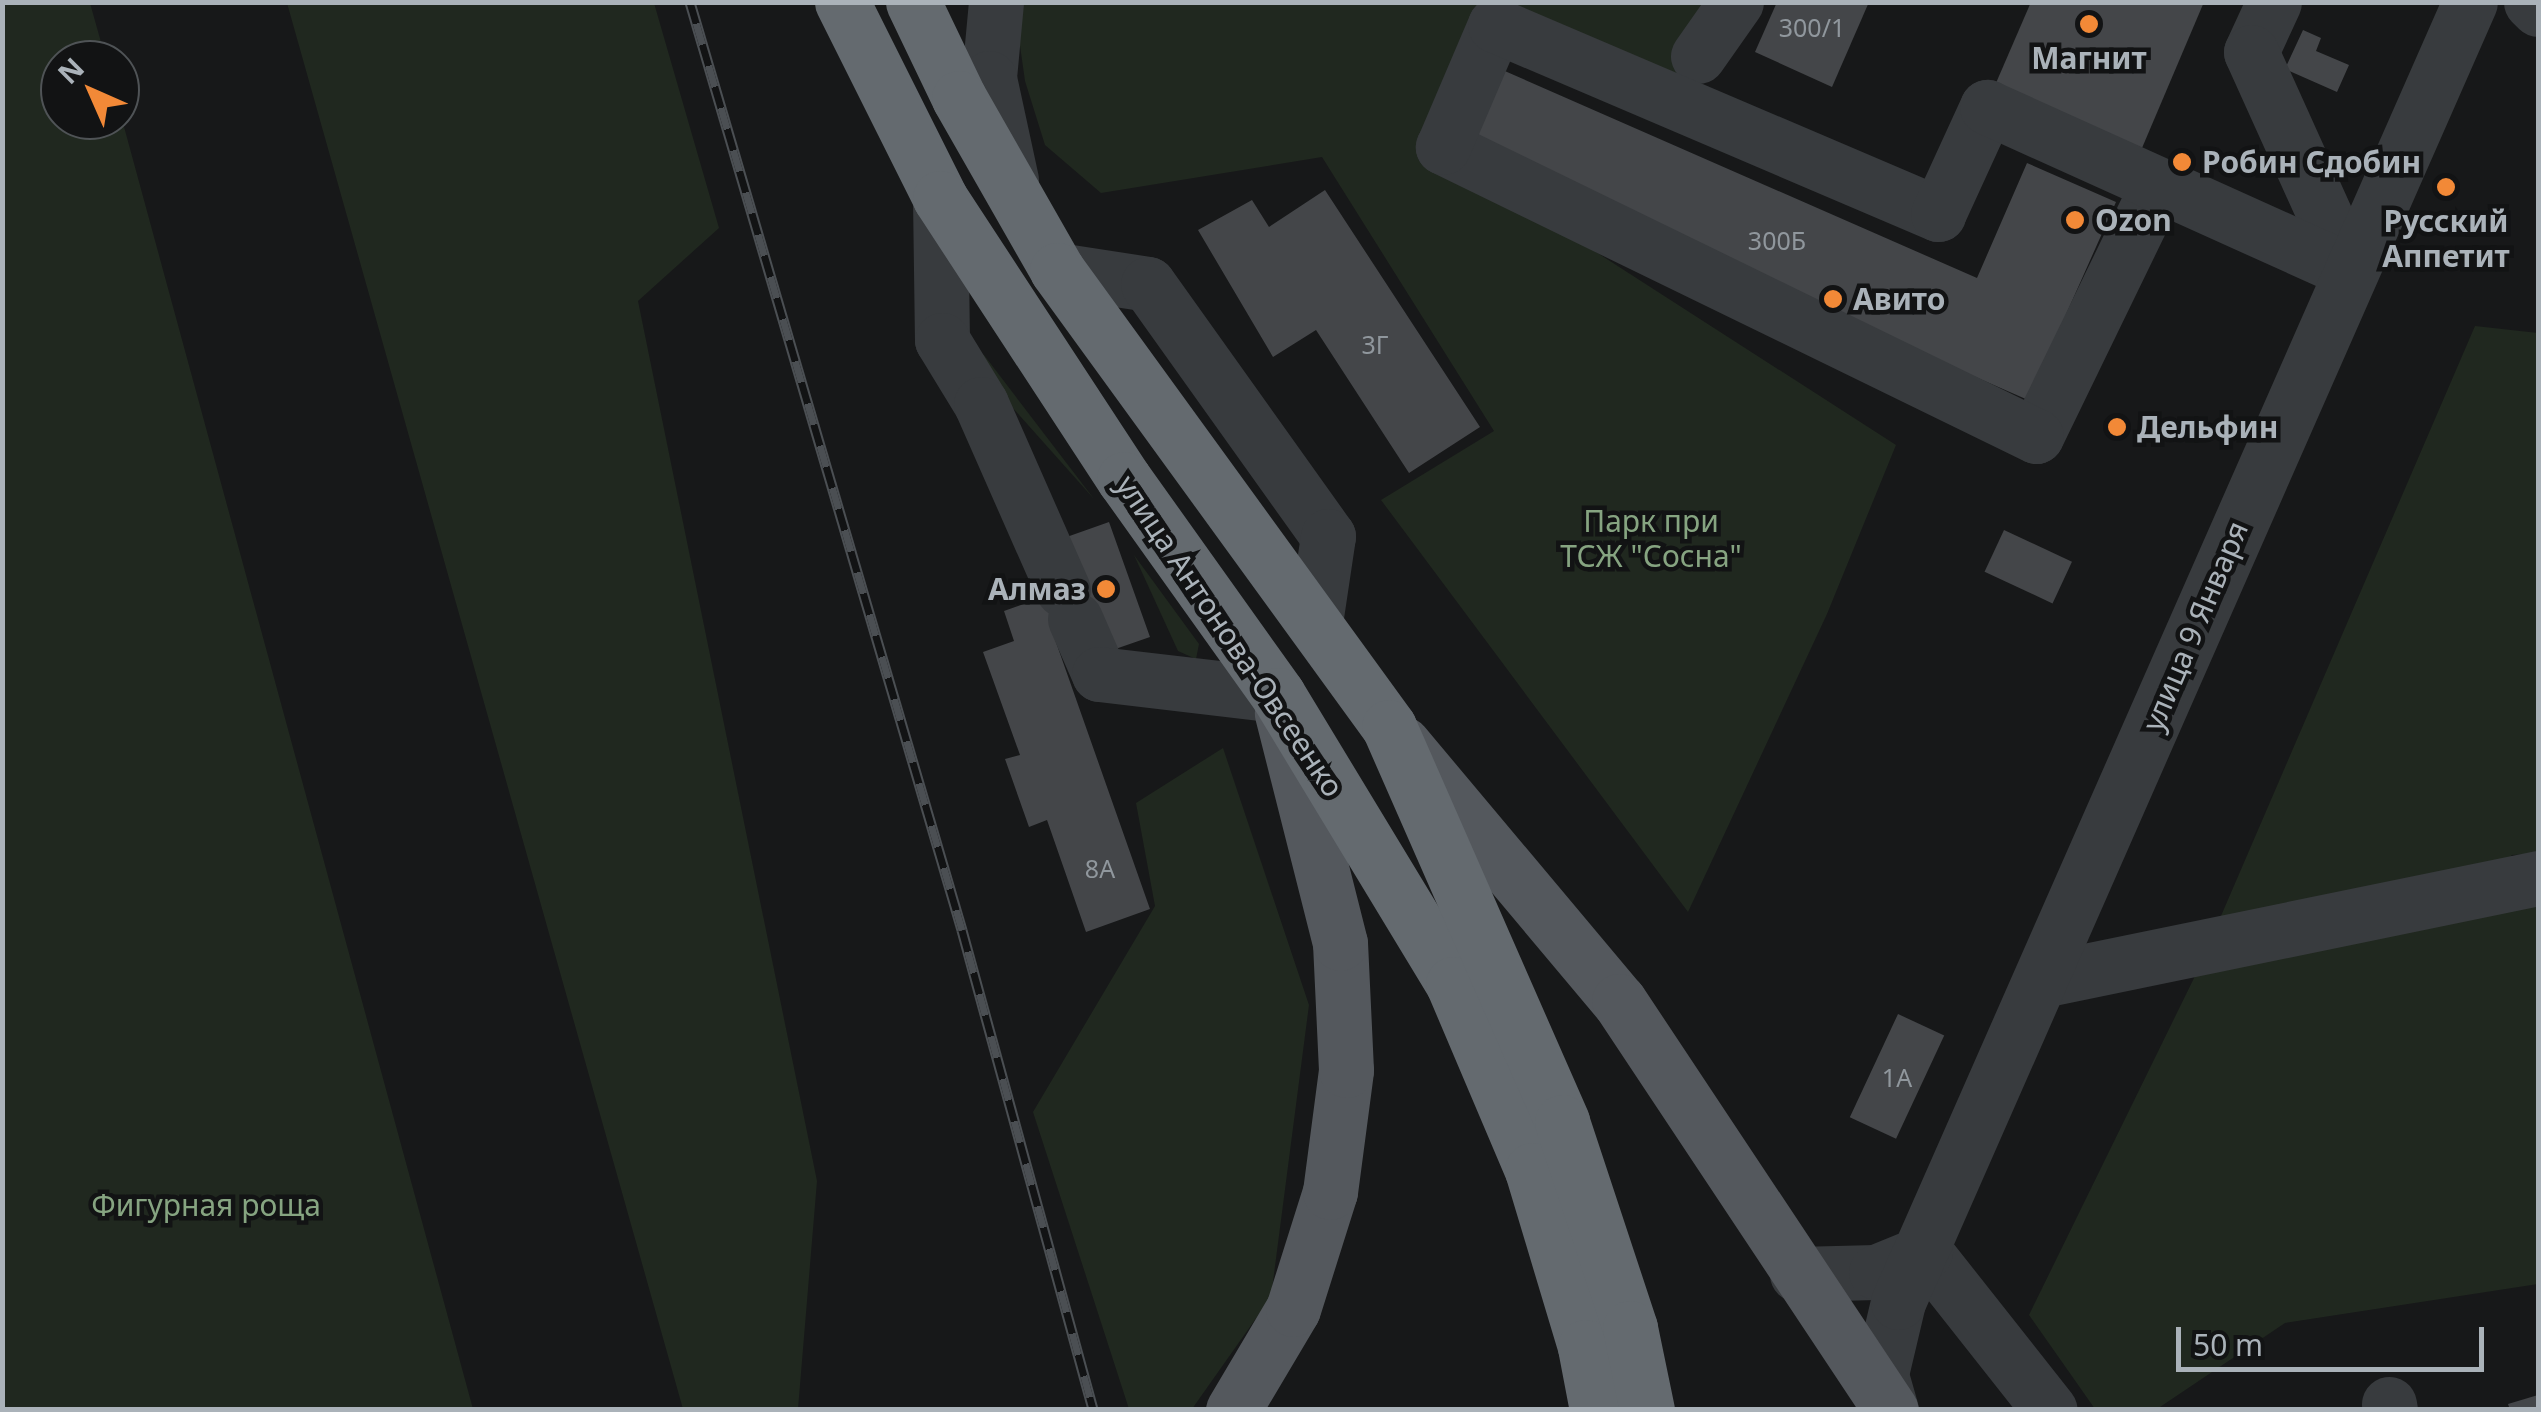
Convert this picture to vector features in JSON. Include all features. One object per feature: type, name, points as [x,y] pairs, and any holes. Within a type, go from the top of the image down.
[{"type":"highway","name":"улица Антонова-Овсеенко","points":[[842,2],[940,198],[1104,449],[1278,695],[1453,984],[1532,1170],[1586,1347],[1597,1410]]},
{"type":"highway","points":[[914,2],[1015,198],[1058,270],[1388,727],[1562,1122],[1630,1328],[1647,1410]]},
{"type":"main road","points":[[1233,1410],[1293,1309],[1330,1192],[1346,1070],[1340,943],[1278,695]]},
{"type":"main road","points":[[1388,727],[1619,1002],[1796,1274],[1891,1410]]},
{"type":"street","points":[[996,2],[989,78],[1015,198]]},
{"type":"street","points":[[1698,56],[1736,2]]},
{"type":"street","points":[[2274,2],[2251,52],[2350,271]]},
{"type":"street","name":"улица 9 Января","points":[[1891,1410],[1881,1374],[1885,1343],[2470,2]]},
{"type":"street","points":[[2532,2],[2538,9]]},
{"type":"street","points":[[2158,184],[2036,436],[1443,146],[1495,26],[1938,214],[1987,107],[2158,184],[2350,271]]},
{"type":"street","points":[[940,198],[942,340],[981,404],[1099,674],[1278,695]]},
{"type":"street","points":[[2042,980],[2538,878]]},
{"type":"street","points":[[1796,1274],[1876,1272],[1925,1252],[2050,1410]]},
{"type":"green space","name":"Фигурная роща","points":[[3,2],[90,3],[100,40],[40,40],[40,140],[128,140],[473,1409],[3,1409]]},
{"type":"green space","points":[[287,3],[654,3],[719,228],[638,301],[817,1181],[798,1409],[683,1409]]},
{"type":"green space","name":"Парк при ТСЖ \"Сосна\"","points":[[1014,3],[1726,3],[1673,84],[1477,9],[1428,144],[1896,445],[1827,614],[1688,912],[1381,500],[1494,431],[1322,157],[1101,193],[1045,145],[1025,81]]},
{"type":"green space","points":[[2475,326],[2538,333],[2538,854],[2511,855],[2538,896],[2538,1284],[2285,1323],[2157,1409],[2095,1409],[2029,1315],[2196,974]]},
{"type":"green space","points":[[970,350],[984,355],[1094,499],[972,362]]},
{"type":"green space","points":[[1134,555],[1199,644],[1196,659],[1178,651]]},
{"type":"green space","points":[[1223,748],[1309,1005],[1271,1297],[1192,1409],[1129,1409],[1033,1112],[1155,906],[1136,803]]},
{"type":"building","points":[[1777,2],[1869,2],[1832,87],[1755,52]]},
{"type":"building","points":[[2031,2],[2204,2],[2142,148],[1996,83]]},
{"type":"building","points":[[2303,30],[2321,38],[2316,51],[2349,65],[2337,92],[2285,69]]},
{"type":"building","points":[[1491,65],[1977,278],[2027,163],[2116,202],[2028,400],[1455,149]]},
{"type":"building","points":[[1325,190],[1480,427],[1409,473],[1316,330],[1273,357],[1198,230],[1252,200],[1269,227]]},
{"type":"building","points":[[1109,522],[1150,637],[1101,654],[1051,628],[1150,909],[1086,932],[1047,820],[1029,827],[1005,759],[1020,755],[983,652],[1014,641],[1004,611],[1077,585],[1061,539]]},
{"type":"building","points":[[2004,530],[2072,562],[2053,603],[1985,572]]},
{"type":"building","points":[[1898,1014],[1944,1036],[1896,1139],[1850,1117]]},
{"type":"building","points":[[2538,1395],[2538,1410],[2510,1410],[2508,1404]]},
{"type":"railway","points":[[690,2],[962,930],[1093,1410]]},
{"type":"place","name":"Магнит","points":[[2089,24]]},
{"type":"place","name":"Робин Сдобин","points":[[2182,162]]},
{"type":"place","name":"Русский Аппетит","points":[[2446,187]]},
{"type":"place","name":"Ozon","points":[[2075,220]]},
{"type":"place","name":"Авито","points":[[1833,299]]},
{"type":"place","name":"Дельфин","points":[[2117,427]]},
{"type":"place","name":"Алмаз","points":[[1106,589]]}]
